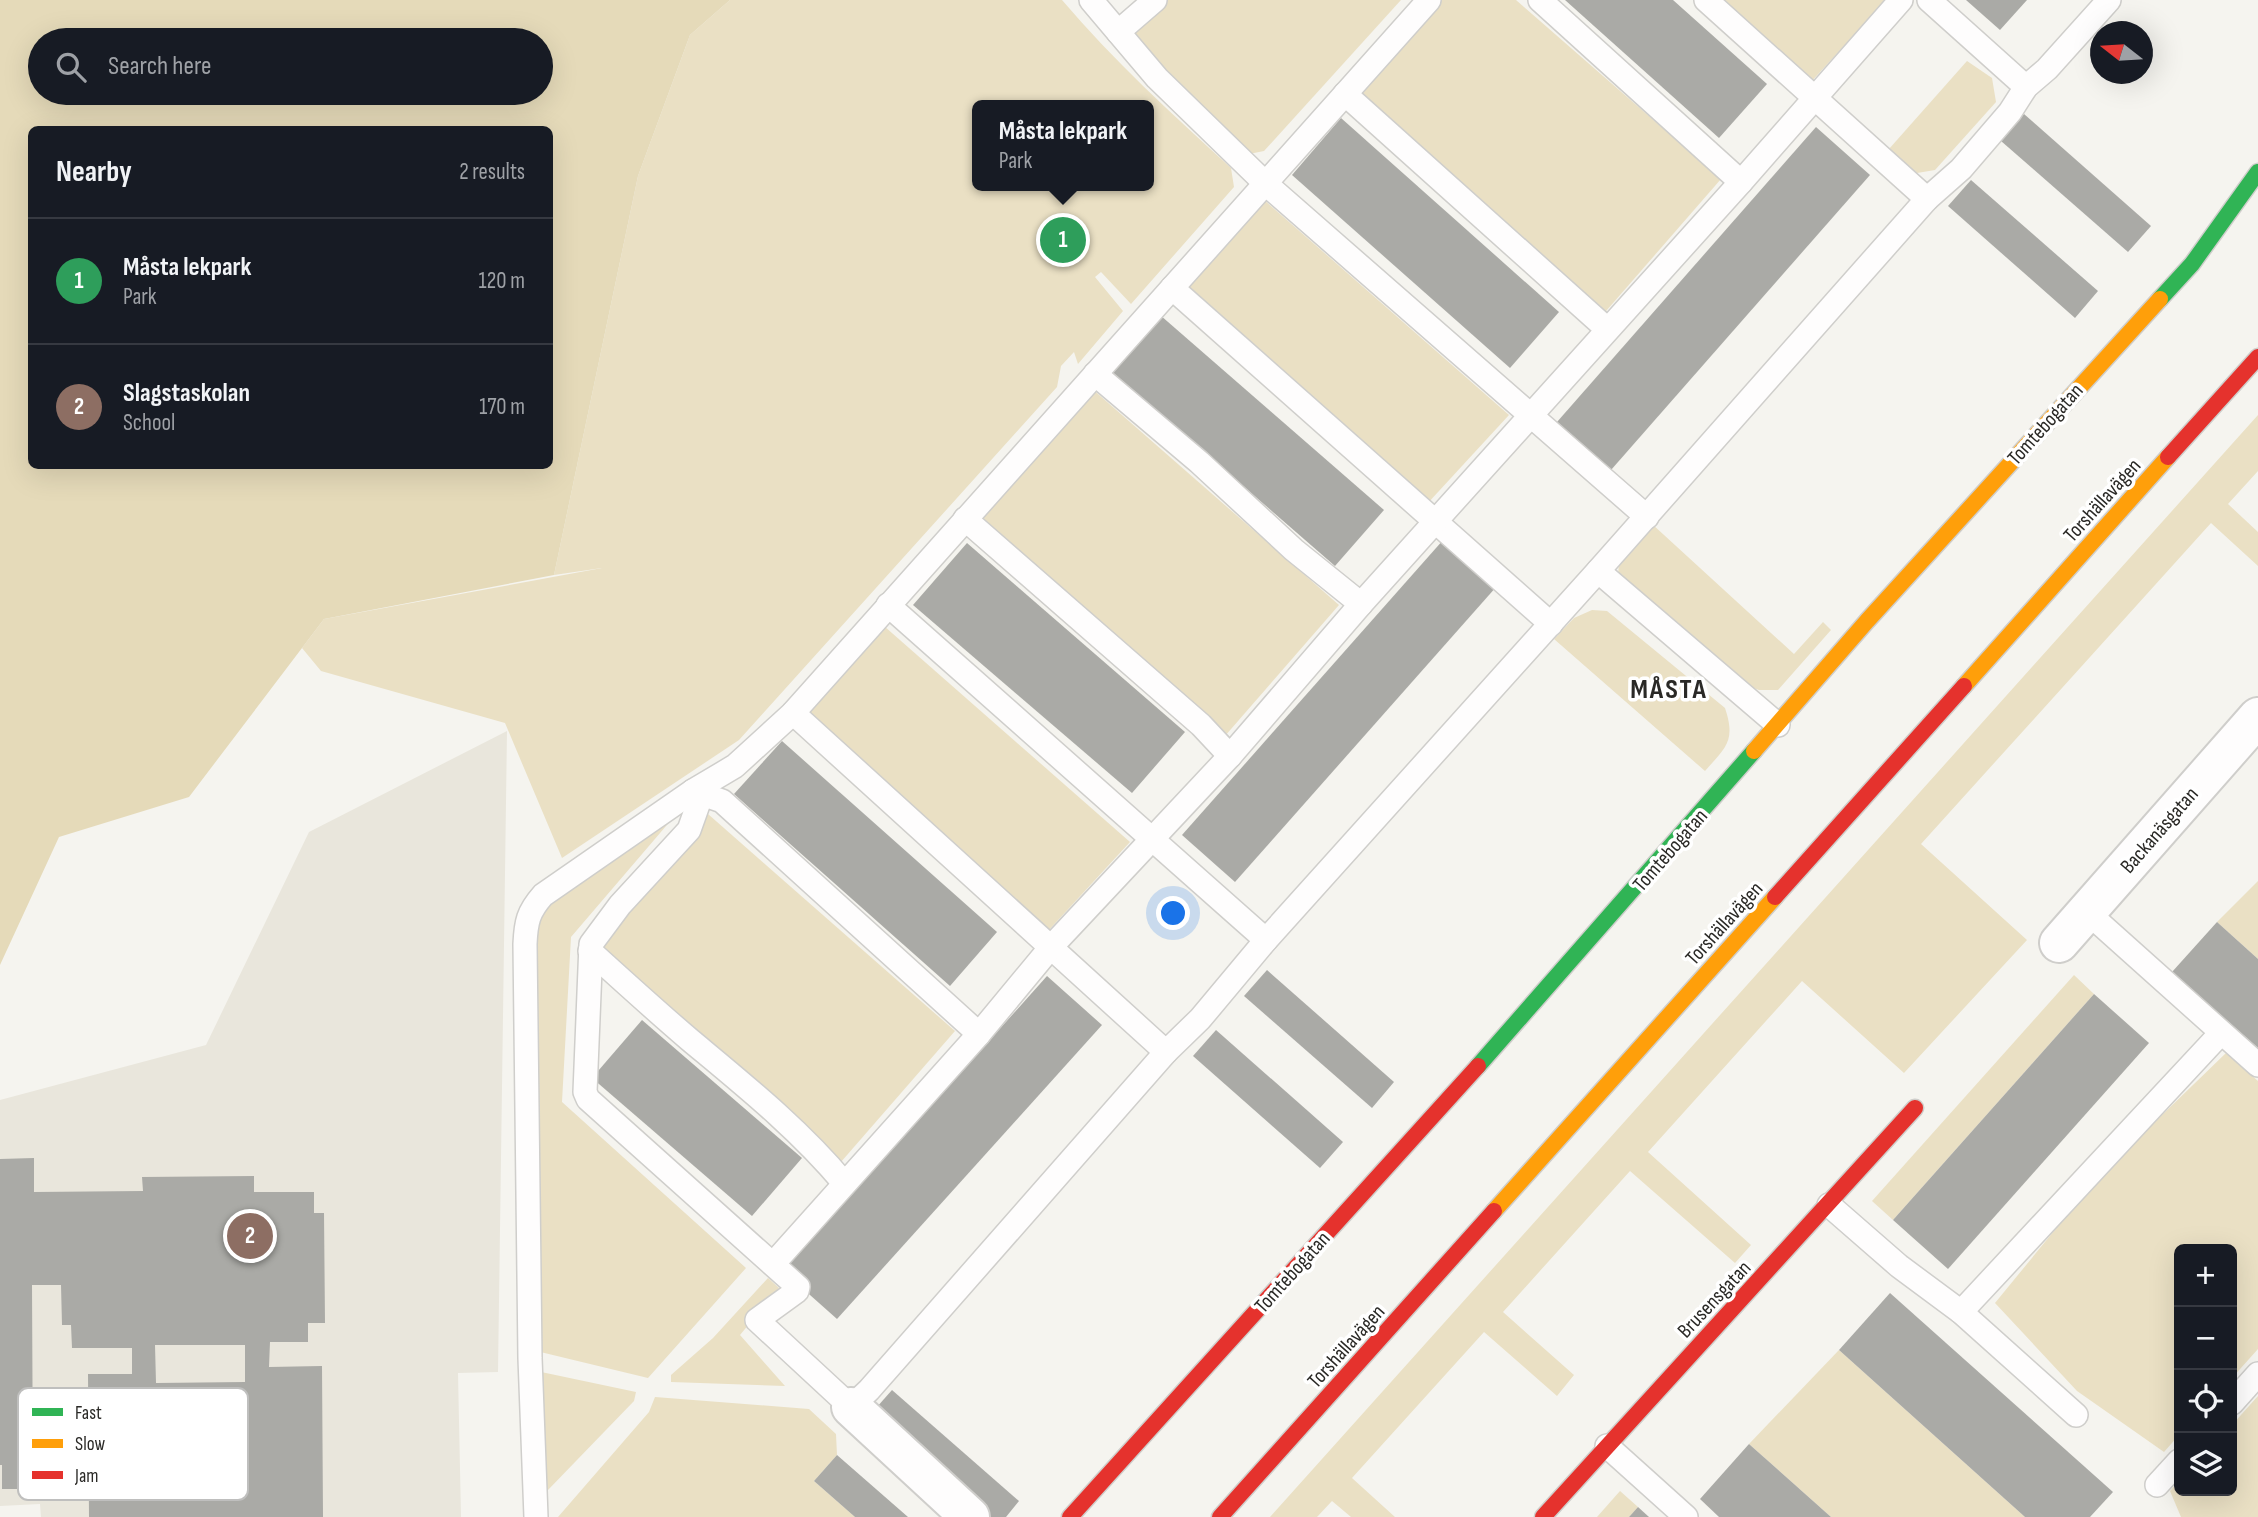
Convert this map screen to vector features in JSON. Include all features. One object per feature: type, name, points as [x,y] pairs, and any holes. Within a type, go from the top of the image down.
[{"type":"street","name":"Tomtebogatan","points":[[1070,1517],[1554,982],[1867,621],[2192,264],[2258,172]]},
{"type":"street","name":"Torshällavägen","points":[[1220,1517],[2258,357]]},
{"type":"street","name":"Backanäsgatan","points":[[2059,943],[2258,718]]},
{"type":"street","name":"Brusensgatan","points":[[1543,1517],[1915,1108]]},
{"type":"street","points":[[851,1407],[970,1517]]},
{"type":"lane","points":[[1091,0],[1157,78],[1266,184],[1647,517]]},
{"type":"lane","points":[[1118,32],[1154,0]]},
{"type":"lane","points":[[536,1517],[530,1358],[525,944],[526,923],[532,908],[562,879],[735,766],[793,713],[1429,0]]},
{"type":"lane","points":[[1540,0],[1741,182]]},
{"type":"lane","points":[[1706,0],[1927,199]]},
{"type":"lane","points":[[773,1264],[979,1034],[1051,947],[1230,756],[1361,604],[1901,0]]},
{"type":"lane","points":[[1929,0],[2026,87]]},
{"type":"lane","points":[[693,791],[699,802],[690,830],[620,905],[595,937],[590,951],[584,1093],[798,1287],[797,1291],[757,1320],[851,1407],[869,1390],[1166,1052],[1200,1019],[1266,940],[1647,517],[1927,199],[1961,169],[2010,111],[2026,87],[2047,69],[2109,0]]},
{"type":"lane","points":[[1345,94],[1607,329]]},
{"type":"lane","points":[[1172,288],[1551,624]]},
{"type":"lane","points":[[1095,374],[1199,462],[1294,550],[1361,604]]},
{"type":"lane","points":[[965,519],[1201,725],[1230,756]]},
{"type":"lane","points":[[1598,571],[1778,724]]},
{"type":"lane","points":[[888,605],[1266,940]]},
{"type":"lane","points":[[793,713],[1166,1052]]},
{"type":"lane","points":[[693,791],[722,801],[979,1034]]},
{"type":"lane","points":[[2087,912],[2258,1065]]},
{"type":"lane","points":[[590,951],[659,1014],[751,1091],[823,1157],[844,1183]]},
{"type":"lane","points":[[1961,1312],[1990,1284],[2126,1133],[2221,1033]]},
{"type":"lane","points":[[1829,1205],[1899,1266],[1961,1312],[2076,1415]]},
{"type":"lane","points":[[2237,1397],[2258,1374]]},
{"type":"lane","points":[[1607,1446],[1686,1517]]},
{"type":"lane","points":[[2157,1485],[2174,1466]]},
{"type":"shaded area","points":[[0,0],[730,0],[690,35],[638,176],[554,575],[324,619],[189,797],[59,837],[0,965]]},
{"type":"shaded area","points":[[730,0],[1062,0],[1123,66],[1231,168],[1234,187],[1131,304],[1101,272],[1095,277],[1123,311],[1078,364],[1074,352],[1061,366],[1057,387],[739,740],[562,858],[505,723],[321,671],[302,648],[324,619],[602,568],[554,575],[638,176],[690,35]]},
{"type":"shaded area","points":[[1152,0],[1401,0],[1264,151],[1249,154],[1128,44],[1129,19]]},
{"type":"shaded area","points":[[1430,0],[1516,0],[1721,179],[1600,318],[1346,96]]},
{"type":"shaded area","points":[[1715,0],[1886,0],[1810,83]]},
{"type":"shaded area","points":[[1967,61],[1992,78],[1996,102],[1935,170],[1917,173],[1889,149]]},
{"type":"shaded area","points":[[1263,199],[1509,415],[1427,504],[1185,294],[1183,274]]},
{"type":"shaded area","points":[[1090,387],[1339,605],[1218,744],[969,526]]},
{"type":"shaded area","points":[[2258,415],[2258,471],[2228,504],[2258,532],[2258,566],[2211,523],[1921,844],[2027,940],[1904,1073],[1802,981],[1648,1152],[1751,1245],[1735,1263],[1630,1171],[1503,1312],[1574,1375],[1557,1396],[1484,1332],[1352,1478],[1395,1517],[1351,1517],[1332,1501],[1317,1517],[1270,1517]]},
{"type":"shaded area","points":[[1652,524],[1794,654],[1823,622],[1831,630],[1778,690],[1759,690],[1742,684],[1618,576],[1619,562]]},
{"type":"shaded area","points":[[1592,610],[1607,611],[1725,708],[1729,728],[1727,743],[1705,771],[1554,639],[1574,618]]},
{"type":"shaded area","points":[[884,626],[1130,842],[1048,931],[806,720],[804,700]]},
{"type":"shaded area","points":[[507,731],[498,1372],[458,1373],[461,1517],[41,1517],[40,1504],[0,1506],[0,1100],[206,1045],[309,832]]},
{"type":"shaded area","points":[[684,805],[571,937],[562,1102],[746,1268],[648,1378],[528,1349],[530,917]]},
{"type":"shaded area","points":[[708,814],[955,1031],[834,1170],[587,953]]},
{"type":"shaded area","points":[[2258,881],[2258,959],[2217,922]]},
{"type":"shaded area","points":[[2074,975],[2094,994],[1893,1220],[1872,1201]]},
{"type":"shaded area","points":[[2226,1053],[2258,1081],[2258,1349],[2237,1372],[2237,1244],[2174,1244],[2174,1441],[2164,1452],[2077,1391],[1995,1303],[2099,1176]]},
{"type":"shaded area","points":[[768,1278],[779,1288],[740,1335],[785,1386],[671,1382],[671,1375],[713,1338]]},
{"type":"shaded area","points":[[1839,1350],[2025,1517],[1831,1517],[1749,1444]]},
{"type":"shaded area","points":[[527,1369],[636,1392],[634,1401],[547,1491],[536,1490]]},
{"type":"shaded area","points":[[2258,1396],[2258,1517],[2181,1517],[2170,1491],[2174,1487],[2174,1496],[2237,1496],[2237,1419]]},
{"type":"shaded area","points":[[655,1397],[809,1409],[836,1434],[837,1455],[814,1481],[855,1517],[558,1517],[649,1412]]},
{"type":"shaded area","points":[[1620,1491],[1638,1507],[1629,1517],[1597,1517]]},
{"type":"building","points":[[1565,0],[1673,0],[1767,84],[1719,138]]},
{"type":"building","points":[[1966,0],[2027,0],[2000,30]]},
{"type":"building","points":[[2024,114],[2151,226],[2128,252],[2001,141]]},
{"type":"building","points":[[1341,118],[1559,312],[1510,368],[1292,175]]},
{"type":"building","points":[[1816,127],[1870,175],[1611,470],[1557,422]]},
{"type":"building","points":[[1971,180],[2098,291],[2075,318],[1948,206]]},
{"type":"building","points":[[1160,315],[1384,510],[1335,566],[1111,371]]},
{"type":"building","points":[[1444,539],[1497,586],[1235,882],[1182,835]]},
{"type":"building","points":[[967,543],[1185,732],[1132,793],[913,605]]},
{"type":"building","points":[[782,741],[997,932],[950,986],[734,794]]},
{"type":"building","points":[[2217,922],[2258,959],[2258,1048],[2172,972]]},
{"type":"building","points":[[1267,970],[1394,1082],[1372,1108],[1244,996]]},
{"type":"building","points":[[1047,976],[1102,1025],[837,1319],[783,1271]]},
{"type":"building","points":[[2094,994],[2149,1043],[1948,1269],[1893,1220]]},
{"type":"building","points":[[642,1020],[802,1158],[752,1216],[592,1078]]},
{"type":"building","points":[[1216,1030],[1343,1142],[1320,1168],[1193,1056]]},
{"type":"building","points":[[34,1158],[34,1192],[143,1191],[142,1177],[254,1176],[254,1192],[314,1192],[314,1213],[324,1213],[325,1323],[308,1323],[308,1342],[270,1342],[269,1367],[322,1366],[323,1517],[89,1517],[89,1500],[248,1500],[248,1388],[88,1388],[88,1374],[132,1374],[132,1348],[72,1348],[71,1325],[62,1325],[61,1285],[32,1285],[33,1388],[18,1388],[18,1489],[2,1489],[0,1159]],"holes":[[[155,1345],[245,1345],[245,1382],[156,1383]]]},
{"type":"building","points":[[1890,1293],[2113,1492],[2090,1517],[2025,1517],[1839,1350]]},
{"type":"building","points":[[892,1390],[1019,1501],[1006,1517],[984,1517],[869,1416]]},
{"type":"building","points":[[1749,1444],[1831,1517],[1719,1517],[1700,1499]]},
{"type":"building","points":[[837,1455],[908,1517],[855,1517],[814,1481]]},
{"type":"building","points":[[1638,1507],[1649,1517],[1629,1517]]},
{"type":"traffic: fast","points":[[2160,299],[2192,264],[2258,172]]},
{"type":"traffic: fast","points":[[1478,1066],[1754,751]]},
{"type":"traffic: slow","points":[[1754,751],[1867,621],[2160,299]]},
{"type":"traffic: slow","points":[[1964,686],[2168,457]]},
{"type":"traffic: slow","points":[[1494,1211],[1775,897]]},
{"type":"traffic: jam","points":[[2168,457],[2258,357]]},
{"type":"traffic: jam","points":[[1775,897],[1964,686]]},
{"type":"traffic: jam","points":[[1070,1517],[1478,1066]]},
{"type":"traffic: jam","points":[[1543,1517],[1915,1108]]},
{"type":"traffic: jam","points":[[1220,1517],[1494,1211]]},
{"type":"place","name":"Måsta lekpark","points":[[1063,240]]},
{"type":"place","name":"Slagstaskolan","points":[[250,1236]]},
{"type":"district","name":"MÅSTA","points":[[1669,688]]}]
